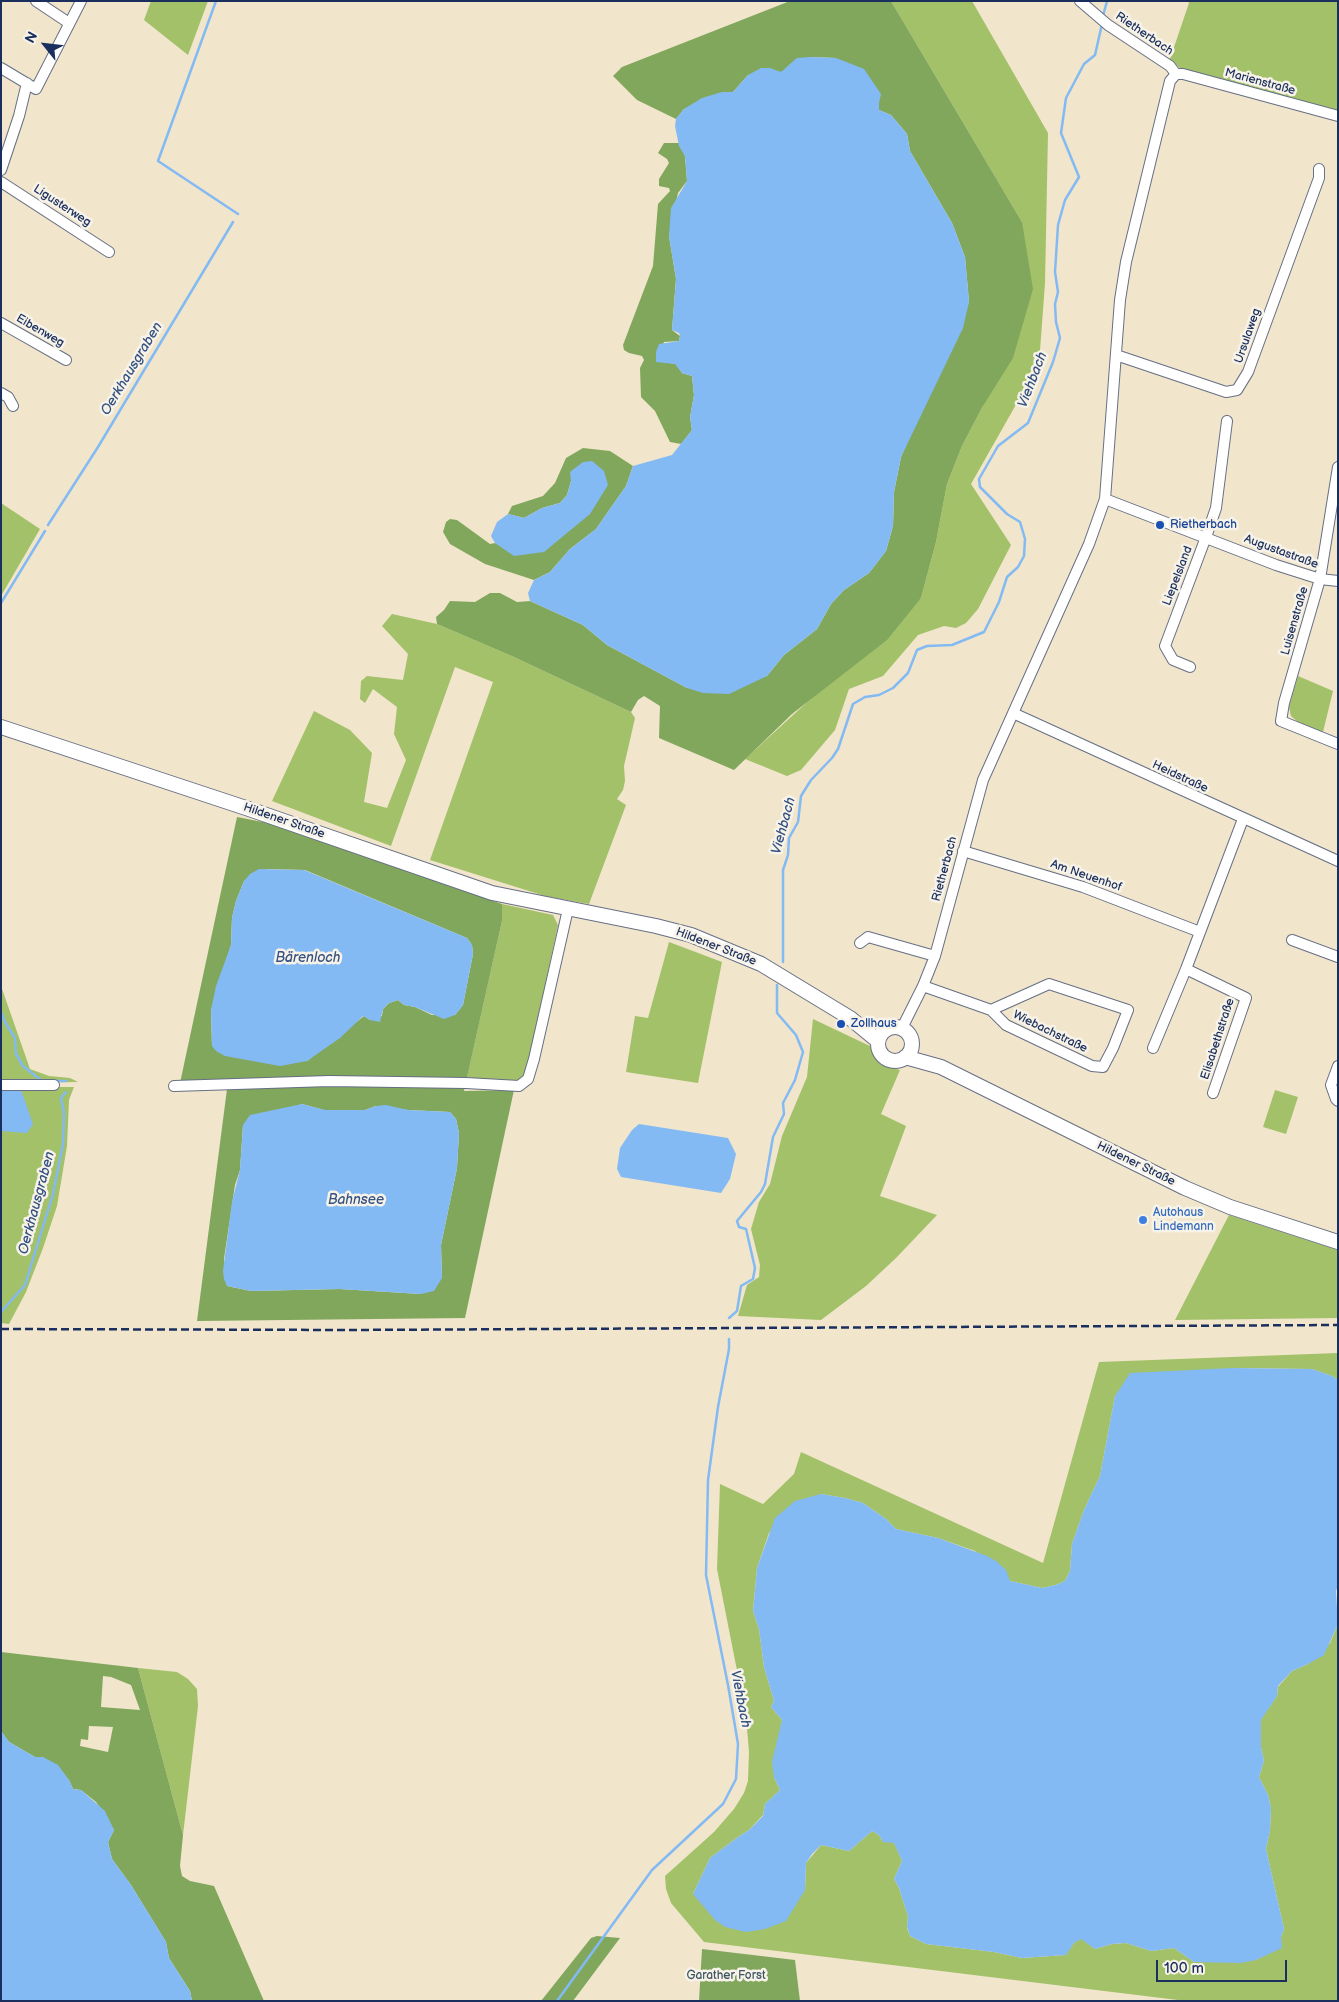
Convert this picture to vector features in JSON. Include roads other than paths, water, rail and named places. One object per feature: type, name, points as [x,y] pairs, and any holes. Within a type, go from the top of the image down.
[{"type":"main road","name":"Hildener Straße","points":[[1,726],[250,809],[492,893],[656,926],[691,935],[761,964],[882,1036]]},
{"type":"main road","points":[[895,1027],[902,1028],[911,1039],[908,1051],[890,1060],[883,1056],[879,1050],[882,1036],[895,1027]]},
{"type":"main road","name":"Hildener Straße","points":[[908,1051],[1185,1188],[1230,1207],[1338,1242]]},
{"type":"street","points":[[36,1],[70,24]]},
{"type":"street","points":[[1,170],[31,86],[70,24],[81,1]]},
{"type":"street","name":"Rietherbach","points":[[902,1028],[924,986],[935,956],[983,780],[1089,544],[1105,499],[1120,300],[1126,262],[1170,81],[1176,74],[1170,66],[1108,25],[1080,1]]},
{"type":"street","points":[[1,68],[31,86]]},
{"type":"street","name":"Marienstraße","points":[[1176,74],[1183,74],[1338,116]]},
{"type":"street","name":"Ursulaweg","points":[[1116,355],[1226,392],[1237,390],[1248,372],[1320,178],[1320,169]]},
{"type":"street","name":"Ligusterweg","points":[[1,182],[109,252]]},
{"type":"street","name":"Eibenweg","points":[[1,323],[66,360]]},
{"type":"street","points":[[1,393],[8,397],[13,406]]},
{"type":"street","name":"Liepelsland","points":[[1190,667],[1173,660],[1165,646],[1216,508],[1228,421]]},
{"type":"street","name":"Luisenstraße","points":[[1338,467],[1320,579],[1284,703],[1282,721],[1338,744]]},
{"type":"street","name":"Augustastraße","points":[[1105,499],[1276,564],[1320,579],[1338,581]]},
{"type":"street","name":"Heidstraße","points":[[1013,713],[1338,861]]},
{"type":"street","points":[[1153,1048],[1186,969],[1243,819]]},
{"type":"street","name":"Am Neuenhof","points":[[963,850],[1083,886],[1200,932]]},
{"type":"street","points":[[174,1086],[330,1081],[466,1083],[519,1086],[528,1079],[534,1059],[568,909]]},
{"type":"street","points":[[860,943],[868,937],[935,956]]},
{"type":"street","points":[[1292,940],[1338,957]]},
{"type":"street","name":"Elisabethstraße","points":[[1186,969],[1246,998],[1213,1093]]},
{"type":"street","name":"Wiebachstraße","points":[[924,986],[991,1010],[1006,1025],[1092,1066],[1103,1067],[1113,1048],[1128,1010],[1049,984],[991,1010]]},
{"type":"street","points":[[1338,1066],[1331,1085],[1338,1101]]},
{"type":"street","points":[[1,1085],[54,1085]]},
{"type":"water","points":[[797,58],[836,58],[864,69],[881,94],[879,110],[891,115],[907,134],[910,151],[952,223],[965,257],[969,302],[963,328],[901,457],[894,492],[893,526],[886,551],[869,573],[844,590],[831,604],[817,629],[784,655],[767,676],[729,694],[703,693],[687,688],[607,645],[583,625],[530,601],[528,593],[534,580],[550,572],[570,549],[596,529],[626,486],[633,466],[672,455],[692,430],[690,417],[694,395],[692,376],[682,373],[675,364],[656,362],[656,352],[659,344],[679,341],[680,336],[679,333],[672,330],[676,279],[669,236],[671,208],[687,181],[685,156],[679,146],[675,126],[676,119],[684,109],[702,98],[722,92],[733,92],[748,75],[761,68],[770,68],[781,72]]},
{"type":"water","points":[[592,461],[604,471],[608,485],[590,514],[544,552],[514,556],[495,543],[491,536],[497,522],[508,514],[524,518],[542,508],[560,503],[567,495],[571,481],[570,472],[583,462]]},
{"type":"water","name":"Bärenloch","points":[[259,869],[304,870],[467,938],[472,945],[473,954],[463,1005],[455,1015],[444,1019],[415,1007],[404,1005],[398,1000],[389,1003],[383,1009],[380,1022],[363,1016],[340,1038],[307,1061],[280,1066],[225,1056],[216,1051],[212,1046],[211,1010],[216,986],[231,945],[232,918],[236,901],[244,881],[250,874]]},
{"type":"water","points":[[1,1090],[21,1090],[33,1124],[27,1133],[1,1131]]},
{"type":"water","name":"Bahnsee","points":[[302,1104],[325,1110],[365,1110],[386,1105],[408,1110],[450,1112],[456,1119],[459,1133],[457,1168],[441,1245],[442,1278],[434,1291],[421,1294],[339,1289],[251,1291],[227,1286],[223,1271],[232,1202],[240,1170],[243,1125],[250,1115]]},
{"type":"water","points":[[639,1124],[728,1138],[736,1154],[730,1179],[721,1193],[621,1177],[617,1169],[620,1148],[632,1130]]},
{"type":"water","points":[[1232,1368],[1312,1369],[1338,1380],[1338,1586],[1336,1591],[1338,1624],[1324,1655],[1292,1671],[1278,1686],[1277,1696],[1261,1720],[1261,1747],[1264,1761],[1259,1777],[1268,1795],[1271,1808],[1270,1830],[1266,1849],[1284,1929],[1281,1937],[1282,1948],[1256,1960],[1240,1963],[1194,1962],[1174,1948],[1151,1951],[1126,1943],[1112,1944],[1095,1949],[1081,1939],[1074,1943],[1066,1955],[1022,1958],[994,1952],[926,1944],[910,1936],[907,1927],[908,1916],[894,1879],[902,1861],[894,1843],[883,1842],[879,1835],[872,1831],[849,1851],[821,1845],[812,1854],[806,1863],[805,1890],[786,1921],[765,1929],[746,1932],[725,1927],[715,1920],[693,1894],[710,1858],[749,1830],[763,1816],[765,1804],[780,1790],[774,1777],[772,1762],[782,1720],[771,1707],[774,1701],[764,1667],[759,1629],[753,1611],[757,1568],[775,1518],[795,1501],[821,1494],[845,1498],[863,1503],[886,1519],[896,1529],[938,1538],[987,1556],[1006,1570],[1010,1581],[1042,1588],[1056,1585],[1065,1581],[1070,1571],[1072,1544],[1084,1510],[1100,1476],[1115,1396],[1130,1373]]},
{"type":"water","points":[[1,1731],[9,1742],[35,1757],[43,1757],[58,1765],[73,1789],[81,1790],[105,1811],[114,1830],[108,1842],[112,1859],[131,1885],[166,1942],[169,1958],[190,1991],[192,2001],[1,2001]]},
{"type":"waterway","name":"Oerkhausgraben","points":[[216,1],[158,161],[238,214]]},
{"type":"waterway","name":"Viehbach","points":[[1103,16],[1107,1]]},
{"type":"waterway","name":"Viehbach","points":[[783,962],[783,870],[788,855],[789,838],[798,822],[801,796],[811,780],[838,749],[853,704],[865,697],[879,695],[893,688],[908,673],[917,650],[927,646],[952,645],[984,632],[999,602],[1007,577],[1018,567],[1024,556],[1025,539],[1020,522],[1007,514],[980,487],[979,479],[998,446],[1028,423],[1053,362],[1060,338],[1056,322],[1055,304],[1058,292],[1055,272],[1058,225],[1065,200],[1079,177],[1061,133],[1066,98],[1084,64],[1095,55],[1102,24]]},
{"type":"waterway","name":"Oerkhausgraben","points":[[48,525],[98,447],[233,222]]},
{"type":"waterway","name":"Oerkhausgraben","points":[[1,603],[45,531]]},
{"type":"waterway","name":"Viehbach","points":[[729,1318],[737,1311],[741,1286],[753,1279],[755,1268],[746,1229],[739,1227],[737,1221],[761,1192],[765,1184],[773,1137],[784,1114],[783,1103],[795,1080],[803,1052],[796,1035],[777,1013],[777,985]]},
{"type":"waterway","name":"Oerkhausgraben","points":[[1,1012],[15,1038],[16,1054],[23,1066],[42,1081]]},
{"type":"waterway","name":"Oerkhausgraben","points":[[55,1081],[66,1081]]},
{"type":"waterway","name":"Oerkhausgraben","points":[[1,1312],[25,1285],[53,1194],[63,1144],[64,1113],[61,1098],[66,1092]]},
{"type":"waterway","name":"Viehbach","points":[[557,2001],[652,1870],[723,1804],[736,1779],[738,1744],[706,1575],[708,1480],[729,1339]]},
{"type":"railway","points":[[1,1329],[347,1330],[1338,1325]]},
{"type":"place","name":"Rietherbach","points":[[1160,525]]},
{"type":"place","name":"Zollhaus","points":[[841,1024]]},
{"type":"place","name":"Autohaus Lindemann","points":[[1143,1220]]},
{"type":"park label","name":"Garather Forst","points":[[726,1976]]}]
